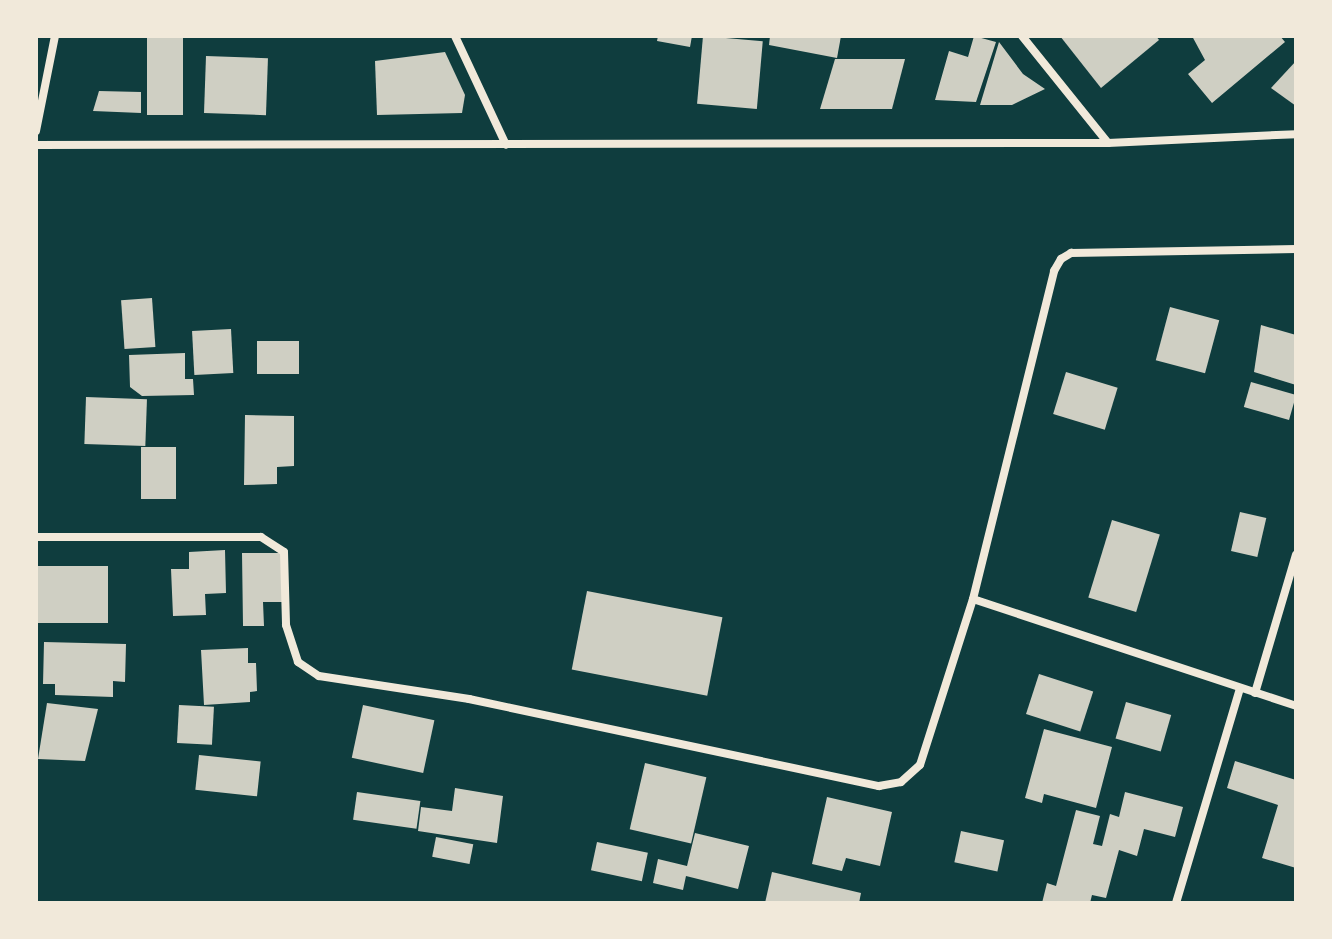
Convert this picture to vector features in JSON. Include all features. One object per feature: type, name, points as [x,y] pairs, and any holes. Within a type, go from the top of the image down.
[{"type":"street","points":[[36,131],[55,36]]},
{"type":"street","points":[[455,36],[506,145]]},
{"type":"street","points":[[1022,36],[1108,143]]},
{"type":"street","points":[[36,145],[1108,143],[1296,134]]},
{"type":"street","points":[[36,537],[261,537],[284,552],[286,625],[298,662],[319,676],[469,699],[879,786],[901,782],[920,765],[973,599],[1054,271],[1061,259],[1071,253],[1296,249]]},
{"type":"street","points":[[1255,693],[1296,555]]},
{"type":"street","points":[[973,599],[1296,706]]},
{"type":"street","points":[[1176,903],[1240,688]]},
{"type":"building","points":[[147,36],[183,36],[183,115],[147,115]]},
{"type":"building","points":[[658,36],[692,36],[690,47],[657,41]]},
{"type":"building","points":[[703,36],[763,41],[757,109],[697,104]]},
{"type":"building","points":[[770,36],[841,36],[837,58],[769,45]]},
{"type":"building","points":[[974,36],[996,42],[976,102],[935,100],[949,51],[968,57]]},
{"type":"building","points":[[1060,36],[1156,36],[1159,40],[1101,88]]},
{"type":"building","points":[[1192,36],[1280,36],[1285,42],[1212,103],[1188,74],[1205,60]]},
{"type":"building","points":[[999,42],[1023,74],[1045,89],[1012,105],[980,105]]},
{"type":"building","points":[[445,52],[465,95],[462,113],[377,115],[375,61]]},
{"type":"building","points":[[206,56],[268,58],[266,115],[204,113]]},
{"type":"building","points":[[835,59],[905,59],[892,109],[820,109]]},
{"type":"building","points":[[1296,61],[1296,106],[1271,88]]},
{"type":"building","points":[[99,91],[141,92],[141,113],[93,111]]},
{"type":"building","points":[[152,298],[155,347],[124,349],[121,300]]},
{"type":"building","points":[[1170,307],[1219,320],[1205,373],[1156,360]]},
{"type":"building","points":[[1261,325],[1296,335],[1296,385],[1254,372]]},
{"type":"building","points":[[231,329],[233,373],[194,375],[192,331]]},
{"type":"building","points":[[257,341],[299,341],[299,374],[257,374]]},
{"type":"building","points":[[185,353],[185,379],[193,379],[194,395],[142,396],[130,387],[129,355]]},
{"type":"building","points":[[1066,372],[1118,388],[1105,430],[1053,414]]},
{"type":"building","points":[[1251,382],[1296,395],[1289,420],[1244,407]]},
{"type":"building","points":[[86,397],[147,399],[145,446],[84,444]]},
{"type":"building","points":[[245,415],[294,416],[294,466],[277,467],[277,484],[244,485]]},
{"type":"building","points":[[141,447],[176,447],[176,499],[141,499]]},
{"type":"building","points":[[1240,512],[1266,518],[1257,557],[1231,551]]},
{"type":"building","points":[[1112,520],[1160,535],[1136,612],[1088,597]]},
{"type":"building","points":[[225,550],[226,593],[205,594],[206,615],[173,616],[171,569],[189,569],[189,552]]},
{"type":"building","points":[[242,553],[283,553],[284,602],[263,602],[264,626],[243,626]]},
{"type":"building","points":[[36,566],[108,566],[108,623],[36,623]]},
{"type":"building","points":[[587,591],[722,617],[707,696],[572,670]]},
{"type":"building","points":[[44,642],[126,644],[125,682],[113,681],[113,697],[55,695],[55,684],[43,684]]},
{"type":"building","points":[[248,648],[248,663],[256,663],[257,691],[250,692],[250,702],[204,705],[201,650]]},
{"type":"building","points":[[1039,674],[1093,692],[1080,732],[1026,714]]},
{"type":"building","points":[[1126,702],[1171,715],[1161,751],[1116,739]]},
{"type":"building","points":[[47,703],[98,709],[85,761],[38,759]]},
{"type":"building","points":[[179,705],[214,707],[212,745],[177,743]]},
{"type":"building","points":[[363,705],[434,720],[423,773],[352,758]]},
{"type":"building","points":[[1044,729],[1112,747],[1096,808],[1044,794],[1042,803],[1025,798]]},
{"type":"building","points":[[199,755],[261,761],[257,796],[195,790]]},
{"type":"building","points":[[1235,761],[1296,780],[1296,868],[1262,858],[1278,805],[1227,788]]},
{"type":"building","points":[[645,763],[706,777],[691,843],[630,829]]},
{"type":"building","points":[[455,788],[503,796],[497,843],[418,831],[421,807],[452,811]]},
{"type":"building","points":[[357,792],[420,801],[416,829],[353,820]]},
{"type":"building","points":[[1125,792],[1183,807],[1175,837],[1144,829],[1137,856],[1119,850],[1106,898],[1092,895],[1090,903],[1042,903],[1047,883],[1056,886],[1076,810],[1100,816],[1093,844],[1102,846],[1110,814],[1119,817]]},
{"type":"building","points":[[827,797],[892,812],[880,866],[846,858],[842,871],[812,864]]},
{"type":"building","points":[[961,831],[1004,840],[997,871],[954,862]]},
{"type":"building","points":[[695,833],[749,846],[738,889],[686,876],[683,890],[653,883],[658,859],[687,866]]},
{"type":"building","points":[[436,837],[473,844],[469,864],[432,857]]},
{"type":"building","points":[[597,842],[648,853],[642,881],[591,870]]},
{"type":"building","points":[[772,872],[861,893],[859,903],[765,903]]}]
